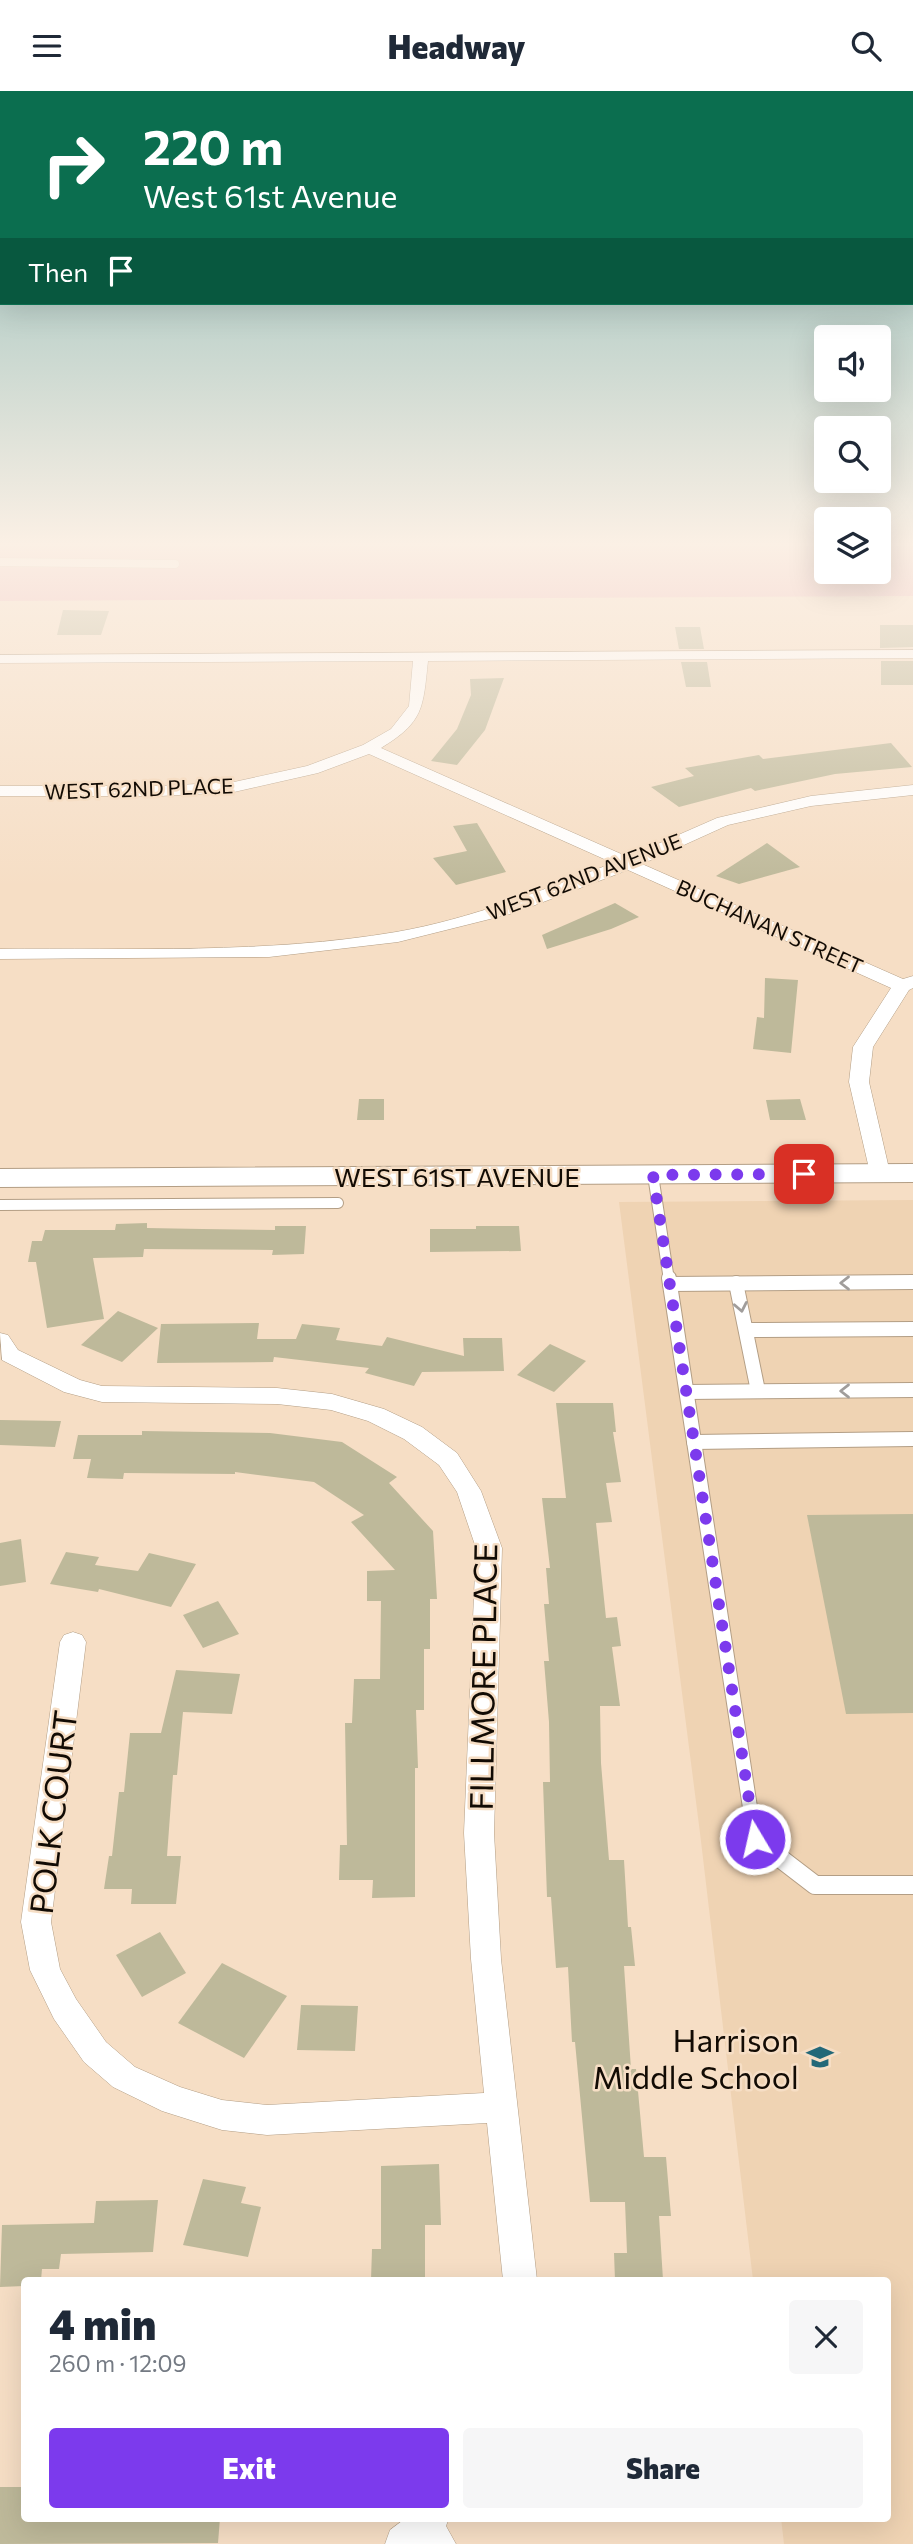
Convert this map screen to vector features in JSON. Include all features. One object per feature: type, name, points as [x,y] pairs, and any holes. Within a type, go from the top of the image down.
[{"type":"main road","name":"WEST 61ST AVENUE","points":[[0,1178],[913,1173]]},
{"type":"street","points":[[0,659],[609,656]]},
{"type":"street","name":"WEST 62ND PLACE","points":[[0,791],[160,791],[234,787],[312,770],[369,747],[396,732],[416,707],[421,658]]},
{"type":"street","name":"BUCHANAN STREET","points":[[369,747],[908,984]]},
{"type":"street","name":"WEST 62ND AVENUE","points":[[0,954],[269,952],[398,937],[508,909],[630,863],[723,821],[811,801],[913,790]]},
{"type":"street","points":[[880,1173],[859,1082],[863,1047],[908,984]]},
{"type":"street","name":"FILLMORE PLACE","points":[[3,1352],[72,1387],[102,1394],[277,1396],[332,1402],[376,1415],[413,1433],[448,1459],[469,1491],[489,1548],[479,1833],[486,1959],[520,2277]]},
{"type":"street","name":"POLK COURT","points":[[73,1642],[36,1922],[45,1970],[65,2009],[95,2052],[124,2077],[174,2100],[222,2115],[267,2120],[501,2107]]},
{"type":"lane","points":[[653,1175],[755,1839],[815,1885],[913,1885]]},
{"type":"lane","points":[[0,1205],[338,1203]]},
{"type":"lane","points":[[670,1284],[913,1282]]},
{"type":"lane","points":[[736,1283],[758,1391]]},
{"type":"lane","points":[[746,1330],[913,1329]]},
{"type":"lane","points":[[687,1392],[913,1390]]},
{"type":"lane","points":[[694,1442],[913,1439]]},
{"type":"shaded area","name":"Harrison Middle School","points":[[913,1200],[913,2544],[784,2544],[781,2522],[891,2522],[891,2277],[753,2277],[700,1833],[619,1202]]},
{"type":"building","points":[[881,661],[913,661],[913,685],[881,685]]},
{"type":"building","points":[[681,662],[707,662],[711,687],[686,687]]},
{"type":"building","points":[[504,678],[485,730],[457,765],[431,761],[457,729],[471,695],[470,679]]},
{"type":"building","points":[[891,743],[912,767],[835,774],[755,791],[751,788],[679,807],[651,787],[694,776],[685,768],[759,755],[763,759]]},
{"type":"building","points":[[477,823],[506,872],[456,885],[433,858],[467,851],[453,826]]},
{"type":"building","points":[[767,843],[800,867],[739,884],[716,876]]},
{"type":"building","points":[[615,903],[639,917],[611,929],[547,949],[542,935]]},
{"type":"building","points":[[765,978],[798,980],[791,1053],[753,1049],[757,1017],[764,1018]]},
{"type":"building","points":[[359,1099],[384,1099],[384,1120],[357,1120]]},
{"type":"building","points":[[800,1099],[806,1120],[770,1120],[766,1100]]},
{"type":"building","points":[[147,1223],[147,1228],[275,1230],[275,1226],[306,1226],[304,1254],[272,1255],[273,1250],[144,1249],[143,1257],[93,1258],[104,1319],[47,1328],[36,1262],[28,1262],[32,1241],[42,1241],[45,1230],[115,1230],[116,1224]]},
{"type":"building","points":[[476,1226],[519,1226],[521,1251],[430,1252],[430,1229],[476,1229]]},
{"type":"building","points":[[118,1311],[158,1328],[122,1362],[81,1345]]},
{"type":"building","points":[[259,1323],[257,1339],[296,1339],[302,1324],[340,1328],[336,1340],[382,1346],[387,1337],[464,1356],[463,1338],[502,1338],[504,1371],[422,1372],[414,1386],[365,1373],[369,1368],[274,1357],[273,1362],[157,1363],[161,1324]]},
{"type":"building","points":[[550,1344],[586,1361],[554,1392],[517,1375]]},
{"type":"building","points":[[556,1403],[613,1403],[616,1432],[613,1432],[621,1482],[606,1483],[612,1522],[596,1523],[606,1618],[617,1617],[621,1646],[612,1647],[620,1706],[600,1706],[601,1763],[609,1860],[624,1860],[628,1927],[631,1927],[635,1966],[624,1966],[631,2069],[636,2069],[644,2157],[666,2157],[671,2216],[659,2216],[663,2277],[615,2277],[614,2253],[627,2253],[625,2202],[590,2202],[575,2042],[572,2042],[568,1967],[556,1968],[551,1897],[547,1897],[543,1782],[550,1782],[544,1661],[549,1661],[544,1604],[549,1604],[546,1568],[550,1568],[542,1498],[566,1498]]},
{"type":"building","points":[[0,1420],[61,1421],[55,1447],[0,1445]]},
{"type":"building","points":[[142,1431],[270,1433],[342,1442],[397,1477],[389,1483],[433,1531],[437,1599],[430,1599],[430,1649],[424,1649],[424,1710],[416,1710],[418,1768],[415,1768],[415,1897],[372,1898],[373,1880],[339,1880],[340,1845],[347,1845],[345,1723],[352,1723],[354,1679],[380,1679],[381,1601],[367,1601],[367,1571],[395,1570],[351,1522],[364,1515],[314,1482],[235,1472],[124,1473],[123,1479],[87,1478],[91,1459],[73,1459],[78,1435],[142,1435]]},
{"type":"building","points":[[913,1514],[913,1713],[846,1714],[807,1515]]},
{"type":"building","points":[[21,1539],[26,1582],[0,1586],[0,1543]]},
{"type":"building","points":[[66,1552],[99,1557],[95,1565],[138,1571],[149,1553],[196,1564],[171,1607],[99,1589],[98,1592],[50,1584]]},
{"type":"building","points":[[218,1601],[239,1634],[203,1648],[183,1615]]},
{"type":"building","points":[[176,1670],[240,1674],[232,1714],[183,1712],[177,1775],[173,1775],[167,1856],[181,1856],[176,1904],[131,1904],[132,1889],[104,1889],[109,1856],[112,1856],[119,1792],[124,1792],[130,1733],[161,1733]]},
{"type":"building","points":[[160,1932],[186,1973],[142,1997],[116,1955]]},
{"type":"building","points":[[222,1963],[287,1996],[244,2058],[178,2023]]},
{"type":"building","points":[[301,2005],[358,2006],[355,2051],[297,2050]]},
{"type":"building","points":[[439,2164],[441,2225],[425,2225],[425,2277],[371,2277],[372,2249],[381,2249],[381,2166]]},
{"type":"building","points":[[203,2179],[246,2187],[241,2203],[261,2207],[248,2257],[183,2245]]},
{"type":"building","points":[[158,2200],[153,2252],[61,2254],[59,2269],[42,2269],[41,2277],[21,2277],[21,2286],[0,2287],[2,2225],[94,2223],[96,2201]]},
{"type":"building","points":[[0,2487],[21,2487],[21,2522],[220,2522],[218,2543],[0,2544]]},
{"type":"place","name":"Harrison Middle School","points":[[820,2057]]},
{"type":"route","points":[[755,1839],[653,1175],[804,1174]]}]
